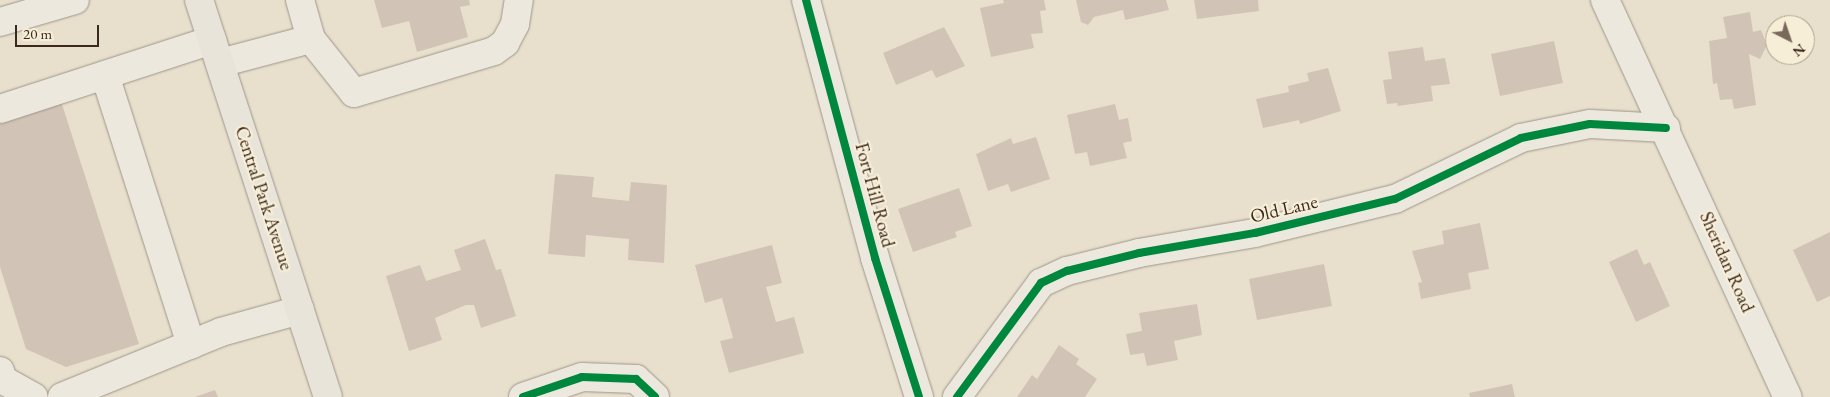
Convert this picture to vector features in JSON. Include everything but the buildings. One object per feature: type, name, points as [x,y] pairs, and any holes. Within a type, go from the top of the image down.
[{"type":"main road","name":"Central Park Avenue","points":[[199,0],[328,397]]},
{"type":"street","points":[[0,22],[75,0]]},
{"type":"street","points":[[300,0],[311,39],[354,94],[494,51],[505,43],[515,24],[519,0]]},
{"type":"street","name":"Fort Hill Road","points":[[806,0],[875,258],[918,397]]},
{"type":"street","name":"Sheridan Road","points":[[1605,0],[1666,128],[1788,397]]},
{"type":"street","points":[[0,109],[106,75],[216,52],[311,39]]},
{"type":"street","points":[[106,75],[191,345]]},
{"type":"street","name":"Old Lane","points":[[957,397],[1041,283],[1066,271],[1139,253],[1255,233],[1395,199],[1521,138],[1590,124],[1666,128]]},
{"type":"street","points":[[62,397],[191,345],[300,310]]},
{"type":"street","points":[[0,371],[3,380],[34,397]]},
{"type":"street","points":[[523,397],[582,378],[636,379],[655,397]]},
{"type":"cycle path","points":[[806,0],[875,258],[919,397]]},
{"type":"cycle path","points":[[957,397],[1041,283],[1067,271],[1139,253],[1255,233],[1395,199],[1521,138],[1590,124],[1666,128]]},
{"type":"cycle path","points":[[523,397],[582,377],[636,379],[655,397]]}]
